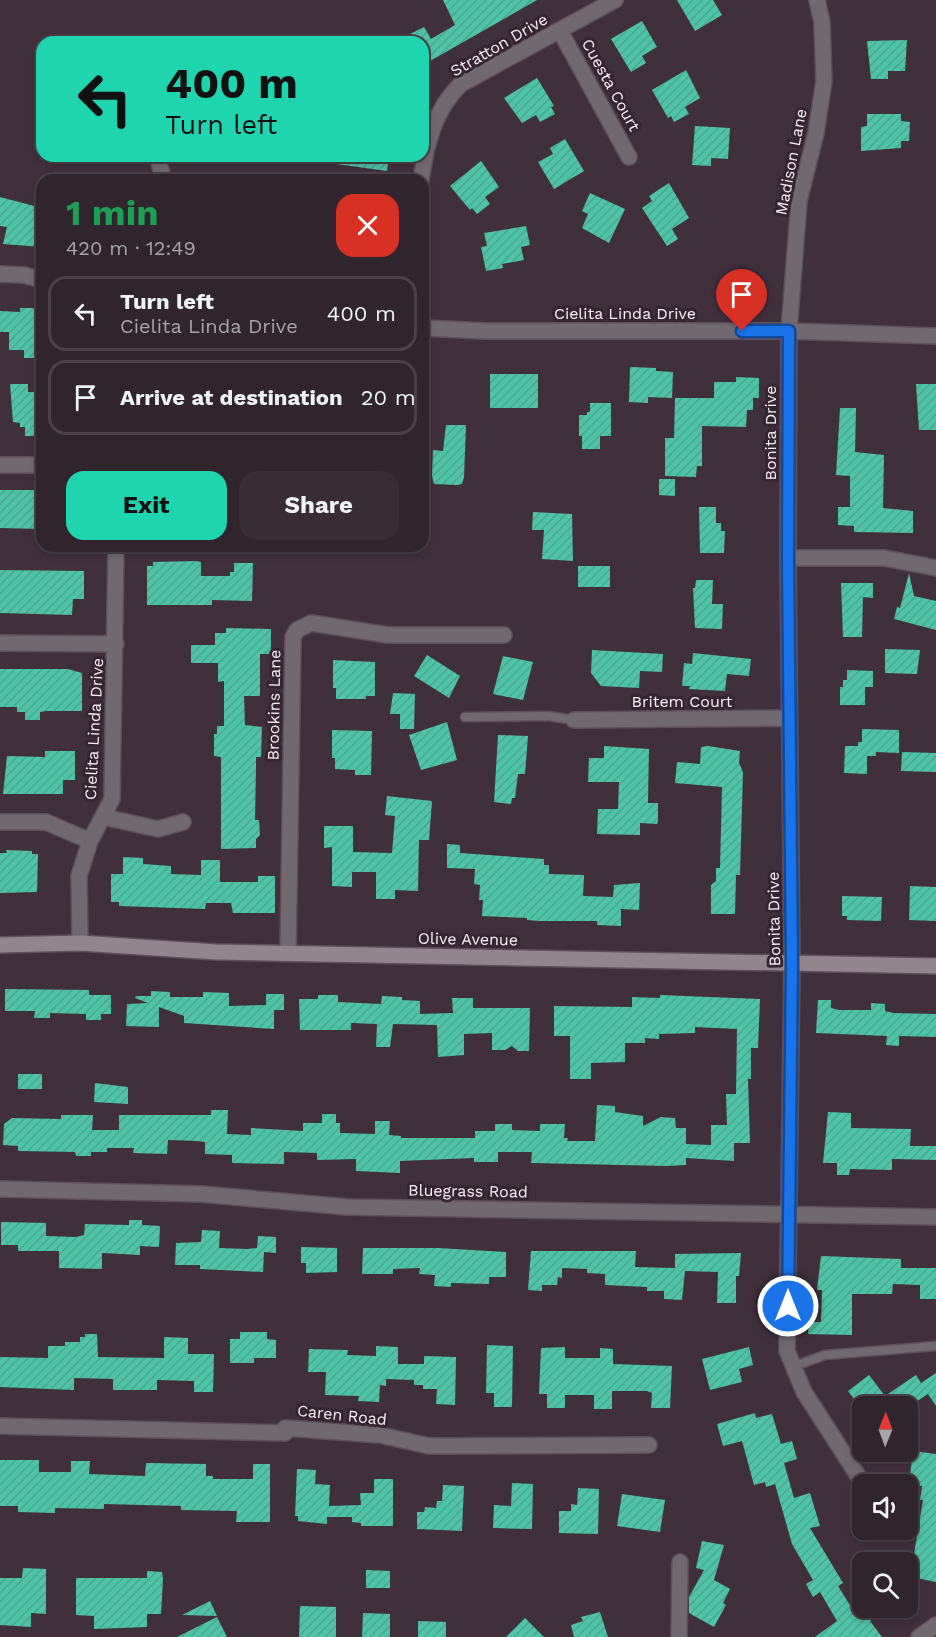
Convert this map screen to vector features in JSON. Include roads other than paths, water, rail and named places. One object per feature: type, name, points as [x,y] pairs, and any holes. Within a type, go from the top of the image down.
[{"type":"main road","name":"Olive Avenue","points":[[0,945],[80,943],[216,952],[288,954],[936,966]]},
{"type":"street","name":"Stratton Drive","points":[[429,141],[445,100],[461,84],[615,0]]},
{"type":"street","name":"Madison Lane","points":[[789,331],[799,201],[816,133],[824,81],[822,22],[817,0]]},
{"type":"street","name":"Cuesta Court","points":[[560,31],[629,157]]},
{"type":"street","points":[[0,274],[24,275],[36,278]]},
{"type":"street","name":"Cielita Linda Drive","points":[[429,328],[485,331],[789,331],[936,336]]},
{"type":"street","name":"Bonita Drive","points":[[789,331],[788,558],[792,963],[787,1352],[804,1392],[857,1474]]},
{"type":"street","points":[[0,465],[36,465]]},
{"type":"street","name":"Cielita Linda Drive","points":[[80,943],[79,876],[90,840],[112,799],[116,552]]},
{"type":"street","points":[[788,558],[884,558],[936,568]]},
{"type":"street","name":"Brookins Lane","points":[[288,954],[293,637],[297,630],[311,623],[388,635],[504,635]]},
{"type":"street","points":[[0,643],[116,644]]},
{"type":"street","name":"Britem Court","points":[[574,720],[789,718]]},
{"type":"street","points":[[104,817],[158,829],[183,822]]},
{"type":"street","points":[[0,822],[46,822],[90,840]]},
{"type":"street","name":"Bluegrass Road","points":[[0,1189],[201,1194],[347,1207],[936,1217]]},
{"type":"street","name":"Caren Road","points":[[0,1426],[285,1433],[285,1428],[380,1435],[429,1446],[650,1445]]},
{"type":"street","points":[[679,1637],[680,1562]]},
{"type":"street","points":[[919,1637],[936,1625]]},
{"type":"lane","points":[[465,717],[548,716],[574,720]]},
{"type":"lane","points":[[792,1367],[825,1354],[936,1346]]}]
